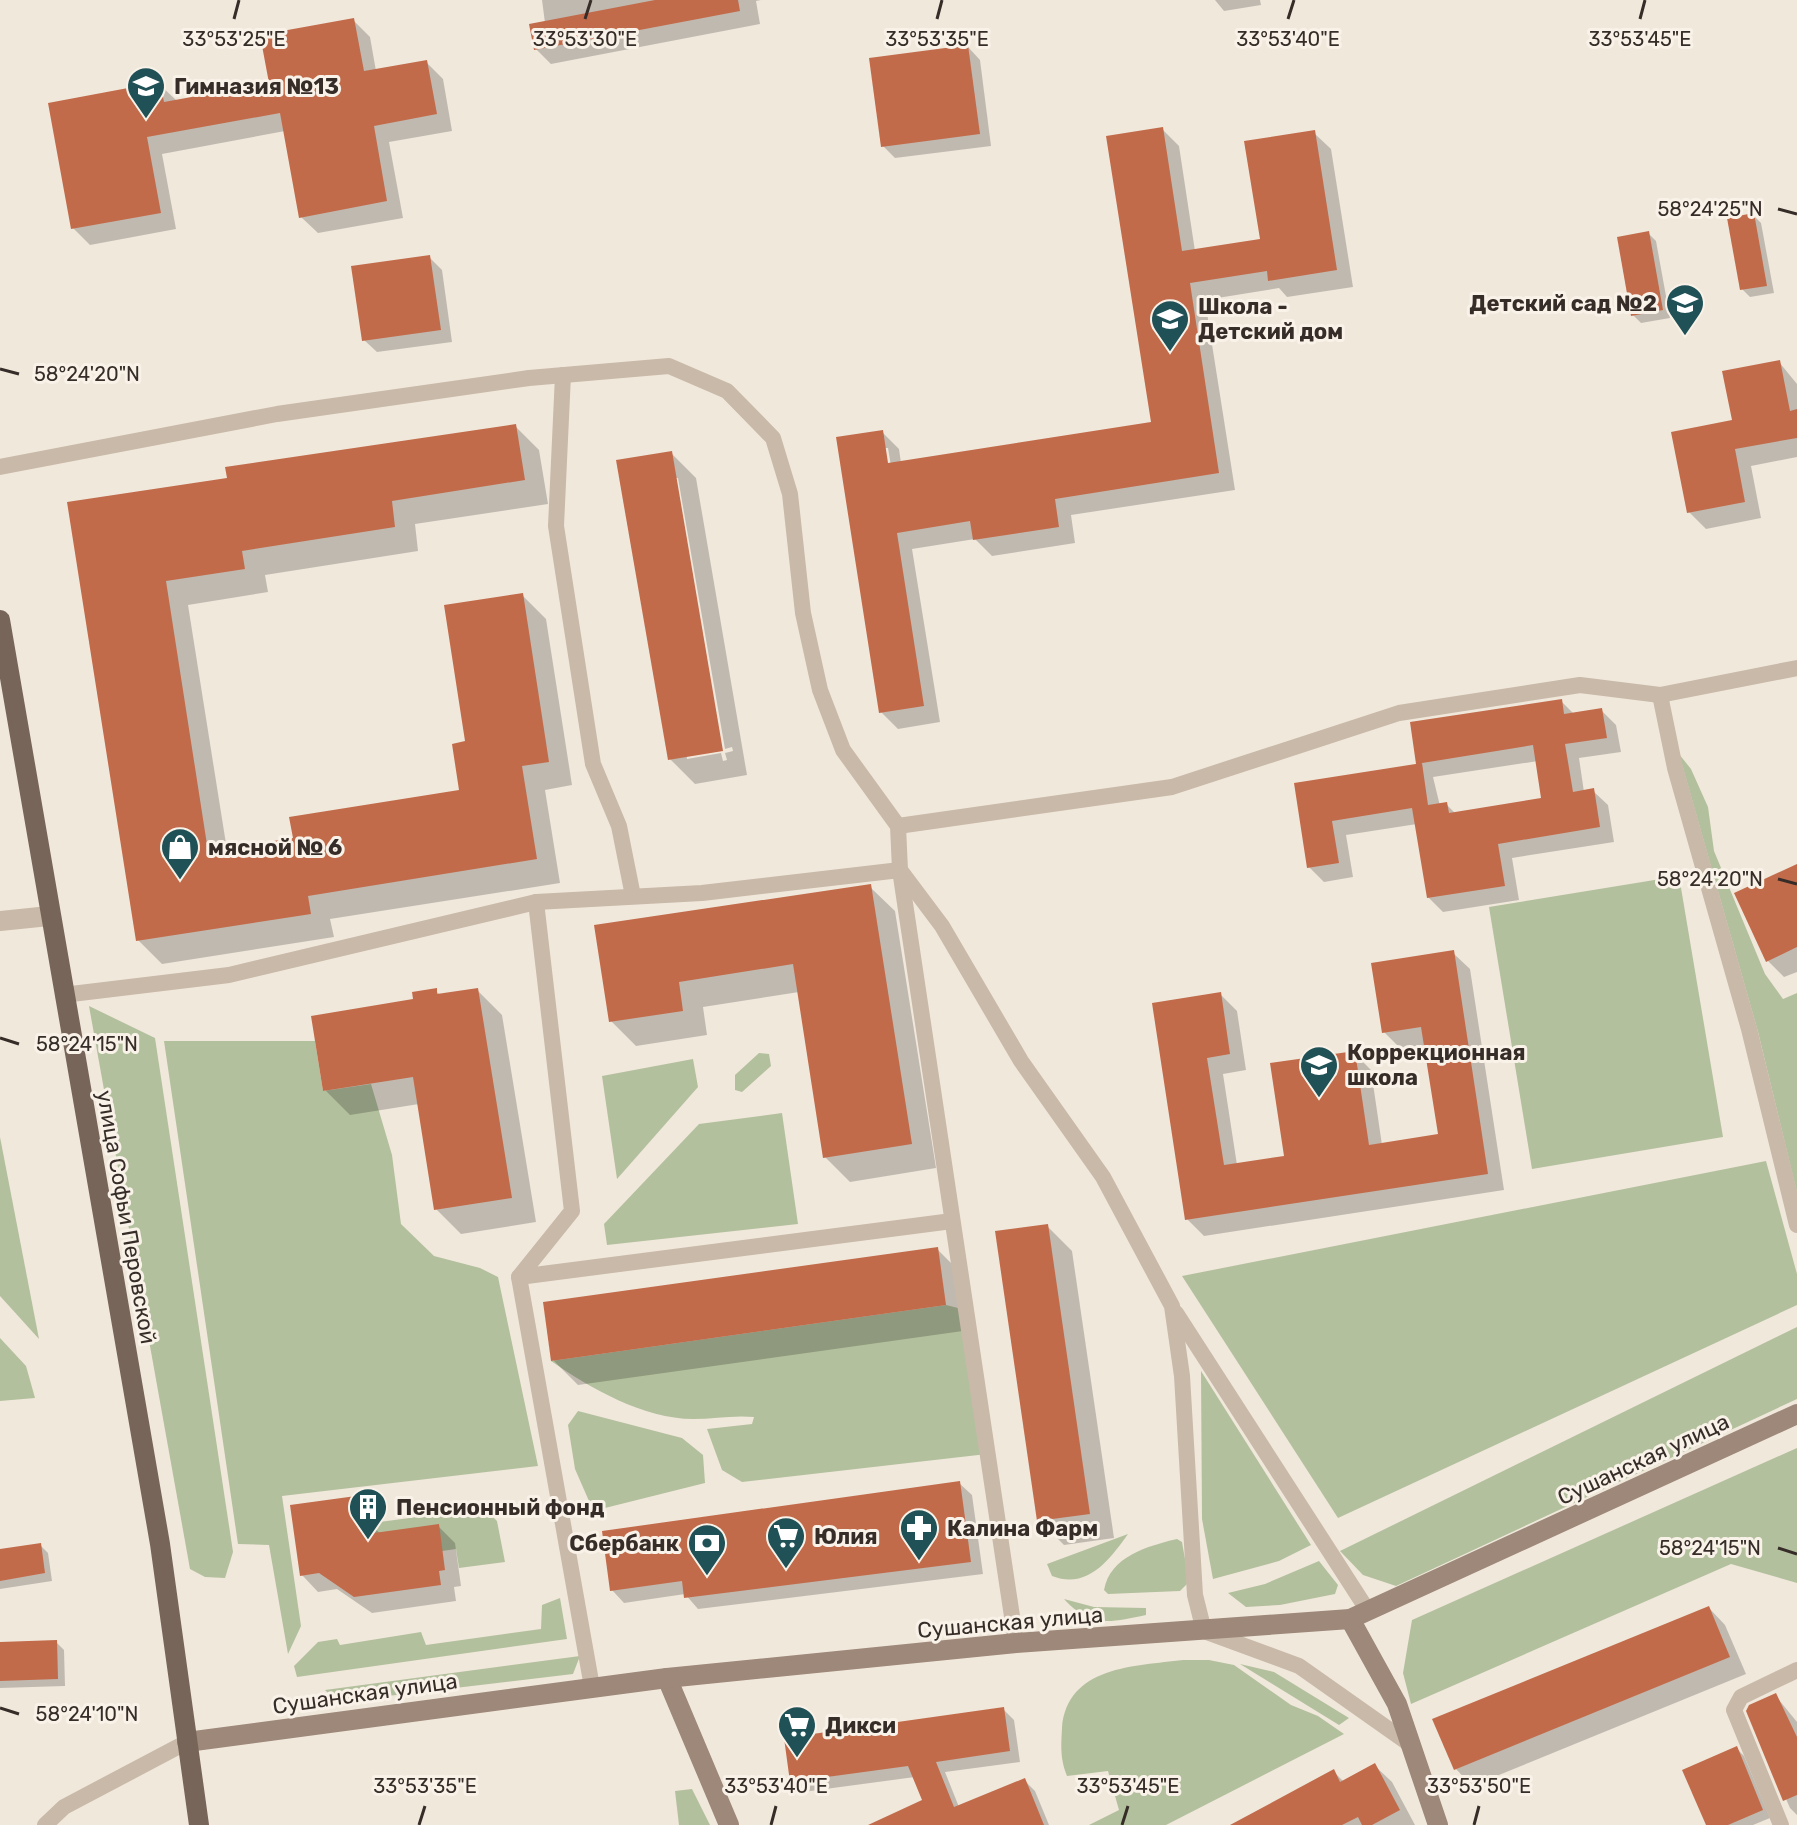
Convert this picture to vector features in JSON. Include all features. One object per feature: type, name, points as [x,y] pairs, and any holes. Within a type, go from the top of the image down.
[{"type":"main road","name":"улица Софьи Перовской","points":[[0,620],[157,1530],[199,1825]]},
{"type":"main road","name":"Сушанская улица","points":[[187,1742],[667,1678],[1016,1643],[1204,1631],[1359,1615],[1797,1414]]},
{"type":"main road","points":[[1359,1615],[1397,1704],[1438,1825]]},
{"type":"main road","points":[[667,1678],[729,1825]]},
{"type":"street","points":[[0,921],[49,916]]},
{"type":"lane","points":[[0,467],[277,414],[563,375],[669,366],[727,391],[773,438],[790,494],[803,613],[820,690],[843,750],[898,826],[900,870],[1016,1643]]},
{"type":"lane","points":[[563,375],[556,526],[593,764],[619,826],[633,896]]},
{"type":"lane","points":[[898,826],[1172,787],[1399,713],[1580,685],[1660,695],[1797,668]]},
{"type":"lane","points":[[1660,695],[1675,768],[1749,1029],[1797,1225]]},
{"type":"lane","points":[[63,995],[229,975],[536,902],[702,893],[900,870]]},
{"type":"lane","points":[[900,870],[942,926],[1021,1061],[1103,1177],[1172,1306],[1359,1615]]},
{"type":"lane","points":[[536,902],[572,1211],[519,1277],[592,1687]]},
{"type":"lane","points":[[519,1277],[952,1221]]},
{"type":"lane","points":[[1172,1306],[1182,1376],[1195,1595],[1204,1631],[1299,1666],[1411,1745]]},
{"type":"lane","points":[[1781,1825],[1734,1710],[1741,1697],[1797,1670]]},
{"type":"lane","points":[[49,1823],[64,1807],[187,1742]]},
{"type":"green space","points":[[1679,754],[1691,769],[1708,807],[1714,851],[1765,974],[1783,999],[1797,993],[1797,1193],[1758,1032]]},
{"type":"green space","points":[[1679,876],[1723,1137],[1532,1169],[1489,907]]},
{"type":"green space","points":[[89,1006],[155,1038],[233,1552],[225,1578],[205,1577],[190,1569]]},
{"type":"green space","points":[[164,1041],[315,1041],[323,1091],[371,1084],[392,1155],[401,1224],[434,1256],[480,1268],[498,1277],[538,1466],[282,1496],[301,1626],[288,1654],[269,1545],[238,1544]]},
{"type":"green space","points":[[759,1053],[769,1054],[771,1066],[742,1092],[735,1090],[735,1075]]},
{"type":"green space","points":[[693,1059],[698,1087],[617,1179],[602,1076]]},
{"type":"green space","points":[[782,1113],[798,1224],[607,1245],[604,1224],[699,1124]]},
{"type":"green space","points":[[0,1137],[39,1339],[0,1296]]},
{"type":"green space","points":[[1766,1161],[1797,1274],[1797,1305],[1338,1518],[1182,1276]]},
{"type":"green space","points":[[946,1305],[966,1310],[987,1454],[742,1482],[722,1470],[707,1429],[752,1424],[754,1417],[693,1419],[656,1414],[600,1391],[551,1361]]},
{"type":"green space","points":[[1797,1327],[1797,1399],[1396,1586],[1363,1575],[1340,1551]]},
{"type":"green space","points":[[0,1338],[26,1366],[35,1398],[0,1401]]},
{"type":"green space","points":[[1201,1371],[1311,1545],[1279,1561],[1213,1579],[1202,1519]]},
{"type":"green space","points":[[578,1411],[682,1438],[703,1455],[705,1483],[605,1508],[589,1501],[575,1469],[568,1425]]},
{"type":"green space","points":[[1797,1448],[1797,1583],[1731,1564],[1411,1704],[1403,1673],[1412,1620]]},
{"type":"green space","points":[[486,1510],[497,1521],[505,1562],[459,1568],[456,1549],[442,1551],[374,1533],[372,1523]]},
{"type":"green space","points":[[1128,1534],[1097,1570],[1077,1579],[1052,1576],[1047,1564]]},
{"type":"green space","points":[[1177,1539],[1182,1542],[1189,1582],[1180,1591],[1108,1594],[1104,1590],[1114,1569],[1132,1554]]},
{"type":"green space","points":[[1319,1561],[1338,1585],[1335,1594],[1280,1605],[1246,1607],[1228,1593],[1265,1584]]},
{"type":"green space","points":[[560,1598],[567,1639],[297,1677],[294,1666],[318,1642],[337,1639],[340,1645],[421,1632],[426,1645],[541,1629],[542,1605]]},
{"type":"green space","points":[[1064,1599],[1094,1607],[1146,1608],[1146,1615],[1102,1621],[1083,1615]]},
{"type":"green space","points":[[580,1656],[573,1674],[337,1702],[325,1690]]},
{"type":"green space","points":[[1183,1660],[1209,1660],[1234,1665],[1291,1705],[1318,1716],[1344,1734],[1166,1825],[1089,1825],[1119,1810],[1108,1771],[1067,1776],[1061,1747],[1062,1728],[1067,1708],[1076,1692],[1106,1673]]},
{"type":"green space","points":[[1240,1664],[1274,1672],[1349,1718],[1339,1725]]},
{"type":"green space","points":[[692,1789],[710,1825],[679,1825],[675,1791]]},
{"type":"building","points":[[655,0],[738,0],[740,11],[534,50],[529,24]]},
{"type":"building","name":"Гимназия №13","points":[[354,18],[364,71],[427,60],[437,114],[374,126],[387,201],[299,218],[280,113],[147,137],[161,213],[71,229],[48,103],[160,82],[164,102],[269,83],[260,35]]},
{"type":"building","points":[[968,45],[980,134],[881,147],[869,58]]},
{"type":"building","name":"Школа - Детский дом","points":[[1163,127],[1182,251],[1260,239],[1244,141],[1315,130],[1337,270],[1268,281],[1267,271],[1190,283],[1219,473],[1055,499],[1059,527],[973,540],[970,521],[897,533],[924,706],[879,713],[836,437],[883,430],[888,463],[1151,422],[1106,136]]},
{"type":"building","points":[[1754,213],[1767,286],[1740,290],[1727,218]]},
{"type":"building","points":[[1649,231],[1663,310],[1631,316],[1617,237]]},
{"type":"building","points":[[430,255],[441,330],[362,341],[351,266]]},
{"type":"building","points":[[1780,360],[1790,411],[1797,409],[1797,438],[1735,449],[1745,502],[1687,513],[1671,432],[1732,420],[1722,371]]},
{"type":"building","points":[[516,424],[525,480],[392,501],[395,527],[242,551],[245,569],[166,581],[208,851],[293,838],[289,817],[459,790],[452,744],[465,741],[444,605],[523,593],[549,762],[522,766],[537,859],[308,896],[311,914],[136,941],[67,502],[227,478],[225,467]]},
{"type":"building","points":[[672,451],[723,751],[668,760],[616,460]]},
{"type":"building","points":[[1562,699],[1564,714],[1602,708],[1607,738],[1565,744],[1573,792],[1594,788],[1600,827],[1498,844],[1505,886],[1427,898],[1412,808],[1332,821],[1339,863],[1307,868],[1294,783],[1416,764],[1410,722]],"holes":[[[1533,745],[1541,798],[1449,813],[1447,802],[1428,805],[1422,763]]]},
{"type":"building","points":[[1797,864],[1797,947],[1766,962],[1734,893]]},
{"type":"building","points":[[871,884],[912,1144],[823,1158],[793,964],[679,982],[683,1011],[609,1022],[594,925]]},
{"type":"building","name":"Коррекционная школа","points":[[1454,950],[1488,1174],[1185,1220],[1152,1003],[1221,992],[1230,1054],[1207,1058],[1224,1165],[1284,1156],[1270,1063],[1355,1051],[1369,1145],[1438,1134],[1421,1027],[1382,1033],[1371,963]]},
{"type":"building","points":[[437,988],[437,994],[478,988],[512,1198],[434,1210],[413,1077],[323,1091],[311,1016],[413,999],[412,992]]},
{"type":"building","points":[[1048,1224],[1090,1514],[1037,1521],[995,1231]]},
{"type":"building","points":[[938,1247],[946,1305],[551,1361],[543,1302]]},
{"type":"building","points":[[960,1481],[971,1562],[684,1598],[682,1581],[610,1591],[602,1531]]},
{"type":"building","name":"Пенсионный фонд","points":[[356,1496],[360,1525],[372,1523],[374,1533],[439,1524],[445,1570],[439,1571],[441,1585],[354,1597],[319,1573],[300,1576],[290,1505]]},
{"type":"building","points":[[41,1543],[45,1573],[0,1581],[0,1549]]},
{"type":"building","points":[[1709,1606],[1730,1657],[1454,1770],[1432,1719]]},
{"type":"building","points":[[57,1640],[58,1679],[0,1681],[0,1642]]},
{"type":"building","points":[[1776,1693],[1797,1737],[1797,1795],[1783,1801],[1746,1711],[1749,1705]]},
{"type":"building","points":[[1004,1707],[1010,1751],[936,1762],[954,1807],[1025,1778],[1044,1825],[868,1825],[922,1800],[908,1766],[790,1782],[784,1738]]},
{"type":"building","points":[[1737,1746],[1763,1810],[1728,1825],[1706,1825],[1682,1770]]},
{"type":"building","points":[[1375,1763],[1400,1810],[1372,1825],[1362,1825],[1358,1817],[1342,1825],[1230,1825],[1334,1769],[1340,1782]]},
{"type":"place","name":"Гимназия №13","points":[[146,120]]},
{"type":"place","name":"Детский сад №2","points":[[1685,337]]},
{"type":"place","name":"Школа - Детский дом","points":[[1170,353]]},
{"type":"place","name":"мясной № 6","points":[[180,881]]},
{"type":"place","name":"Коррекционная школа","points":[[1319,1099]]},
{"type":"place","name":"Пенсионный фонд","points":[[368,1541]]},
{"type":"place","name":"Калина Фарм","points":[[919,1562]]},
{"type":"place","name":"Юлия","points":[[786,1570]]},
{"type":"place","name":"Сбербанк","points":[[707,1577]]},
{"type":"place","name":"Дикси","points":[[797,1759]]}]
